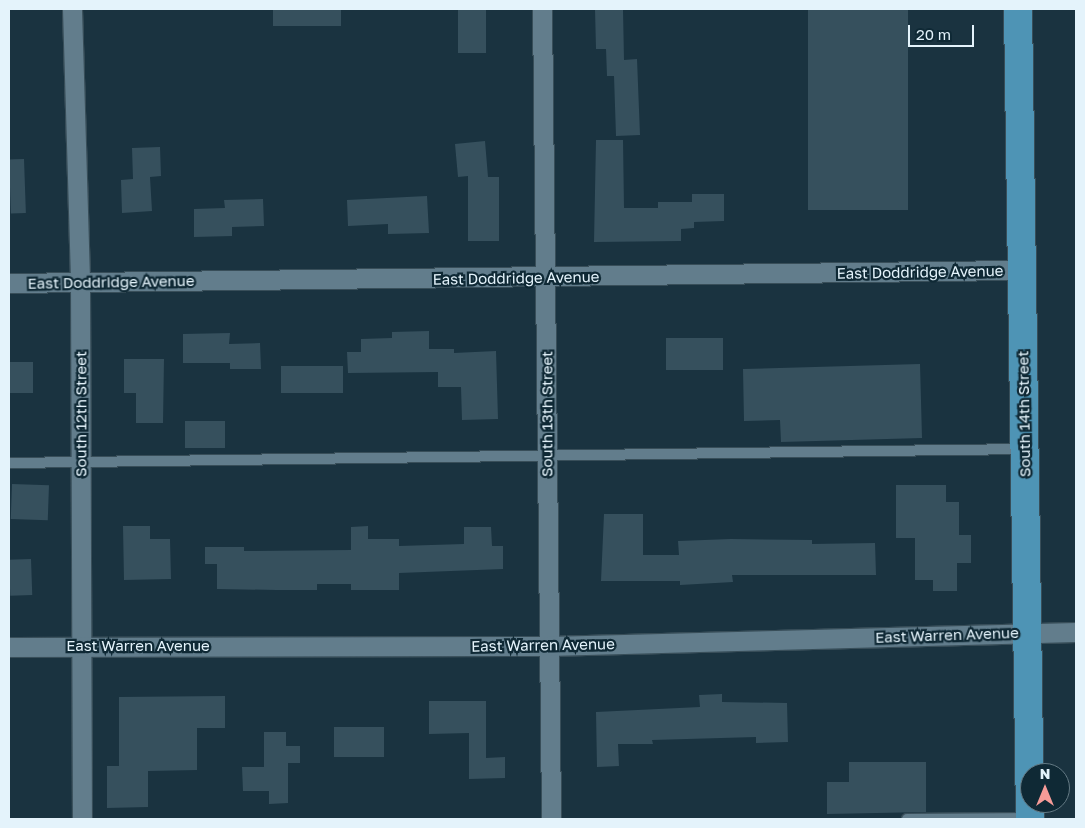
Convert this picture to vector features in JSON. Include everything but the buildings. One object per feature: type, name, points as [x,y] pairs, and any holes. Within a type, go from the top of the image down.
[{"type":"main road","name":"South 14th Street","points":[[1018,9],[1030,819]]},
{"type":"street","name":"South 12th Street","points":[[72,9],[80,282],[82,819]]},
{"type":"street","name":"South 13th Street","points":[[542,9],[550,819]]},
{"type":"street","name":"East Doddridge Avenue","points":[[9,284],[1022,270]]},
{"type":"street","name":"East Warren Avenue","points":[[9,647],[81,645],[548,646],[1076,632]]},
{"type":"lane","points":[[9,463],[1025,449]]},
{"type":"lane","points":[[907,819],[1030,819]]}]
